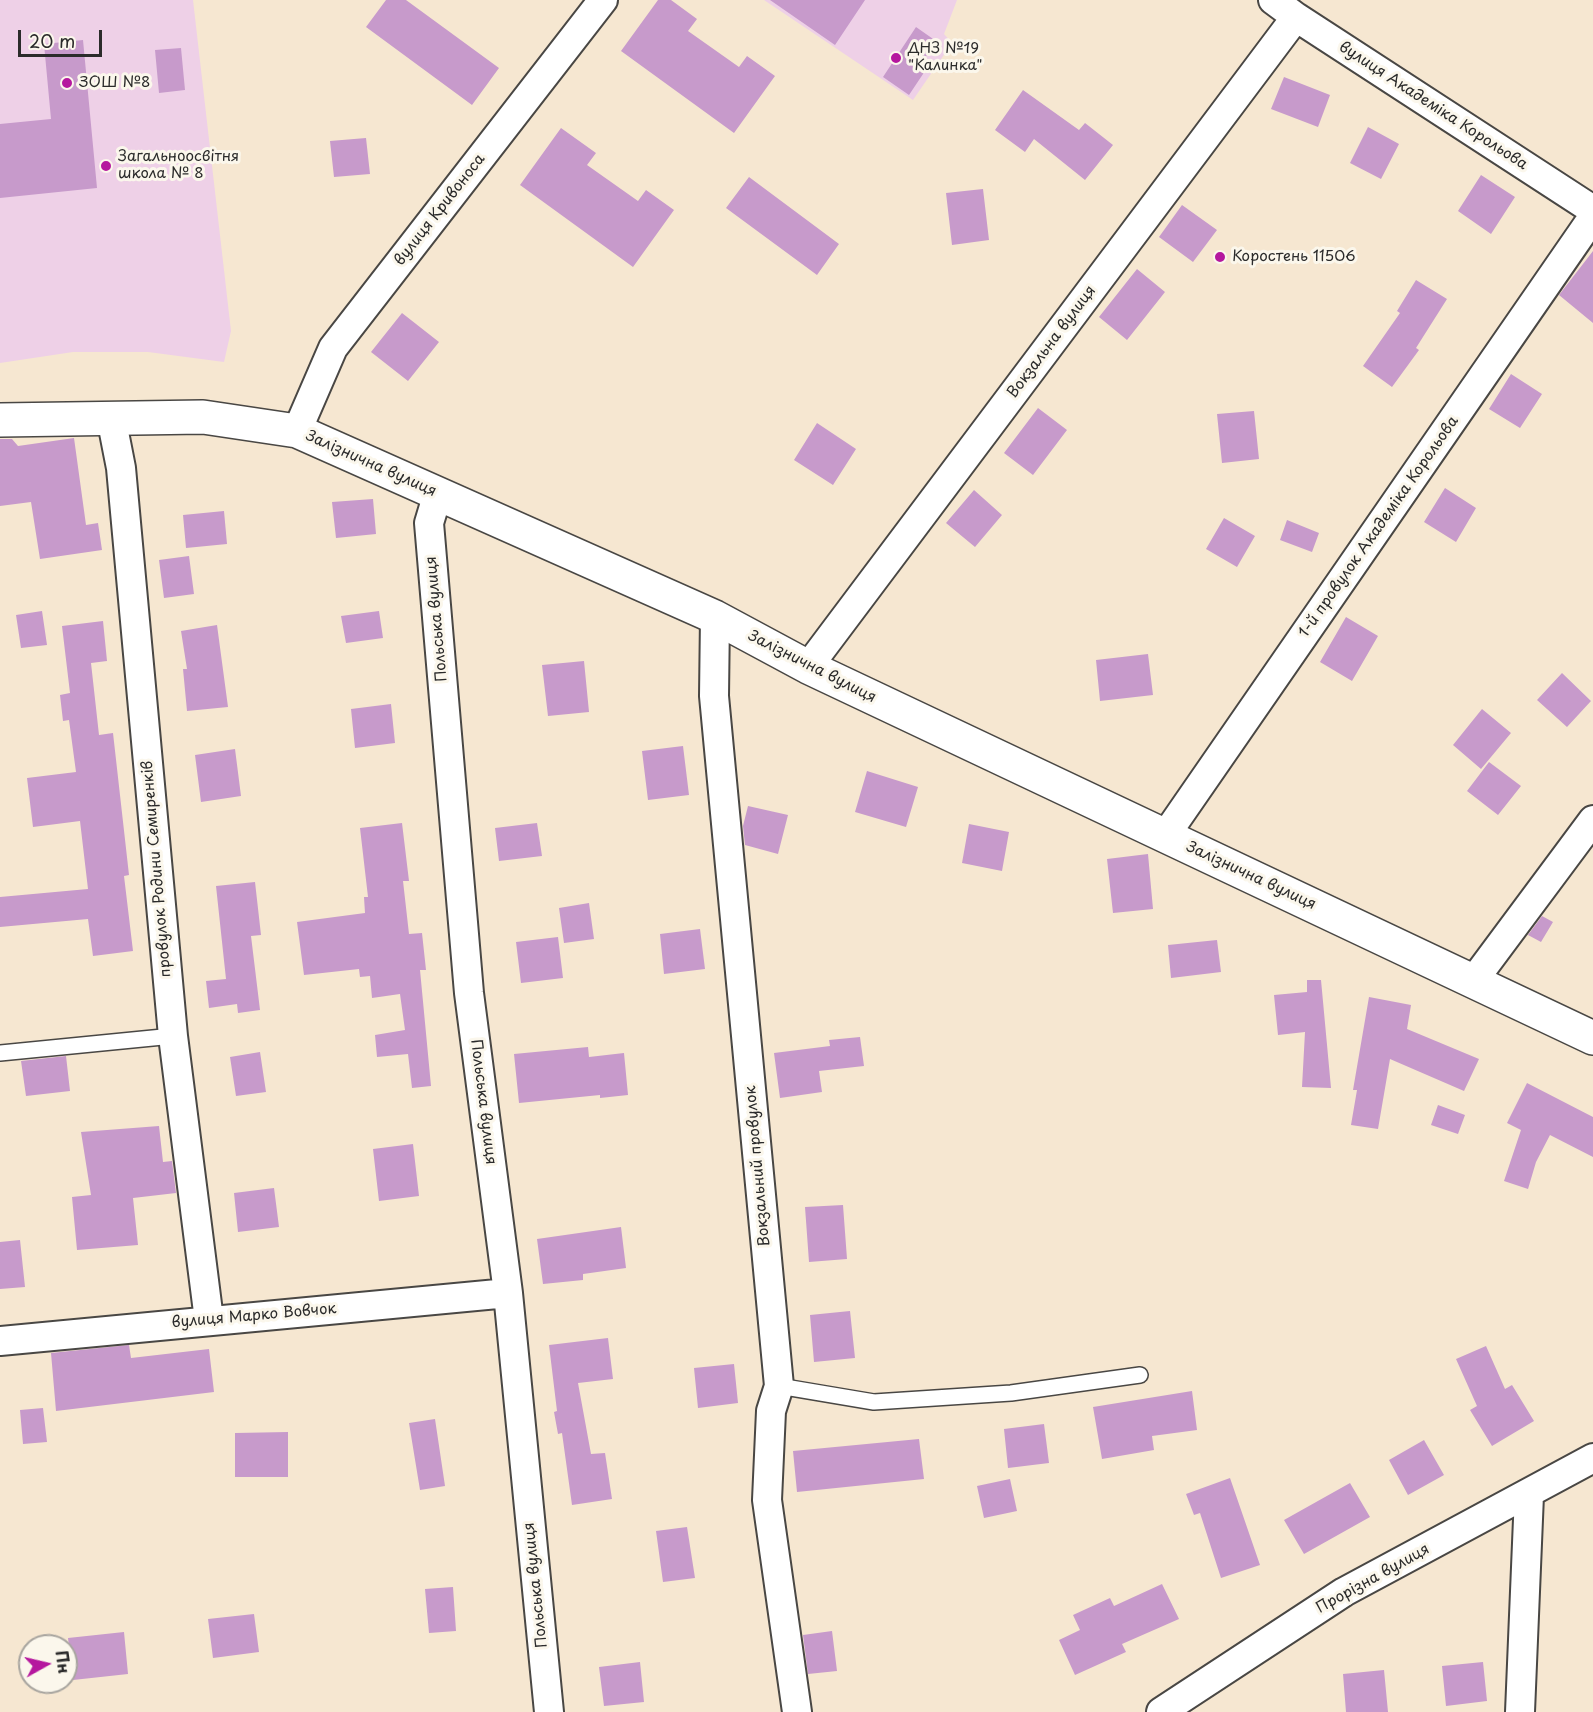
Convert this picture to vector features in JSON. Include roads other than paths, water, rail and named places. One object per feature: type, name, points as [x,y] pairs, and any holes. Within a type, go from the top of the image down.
[{"type":"street","name":"вулиця Кривоноса","points":[[297,431],[333,348],[603,0]]},
{"type":"street","name":"вулиця Академіка Корольова","points":[[1274,0],[1296,17],[1593,210]]},
{"type":"street","name":"Вокзальна вулиця","points":[[808,667],[1296,17]]},
{"type":"street","name":"1-й провулок Академіка Корольова","points":[[1165,836],[1593,217]]},
{"type":"street","name":"провулок Родини Семиренків","points":[[111,417],[121,468],[173,1036],[209,1320]]},
{"type":"street","name":"Залізнична вулиця","points":[[0,420],[203,417],[297,431],[715,617],[808,667],[1593,1038]]},
{"type":"street","name":"Польська вулиця","points":[[438,493],[429,524],[467,969],[508,1293],[549,1712]]},
{"type":"street","name":"Вокзальний провулок","points":[[715,617],[714,696],[779,1386],[771,1411],[766,1500],[797,1712]]},
{"type":"street","points":[[1474,980],[1593,820]]},
{"type":"street","name":"вулиця Марко Вовчок","points":[[0,1341],[508,1293]]},
{"type":"street","name":"Прорізна вулиця","points":[[1165,1711],[1344,1592],[1529,1495],[1593,1458]]},
{"type":"street","points":[[1520,1712],[1529,1495]]},
{"type":"lane","points":[[0,1053],[173,1036]]},
{"type":"lane","points":[[779,1386],[874,1402],[1011,1393],[1140,1375]]},
{"type":"place","name":"ДНЗ №19 \"Калинка\"","points":[[896,58]]},
{"type":"place","name":"ЗОШ №8","points":[[67,83]]},
{"type":"place","name":"Загальноосвітня школа № 8","points":[[106,166]]},
{"type":"place","name":"Коростень 11506","points":[[1220,257]]}]
